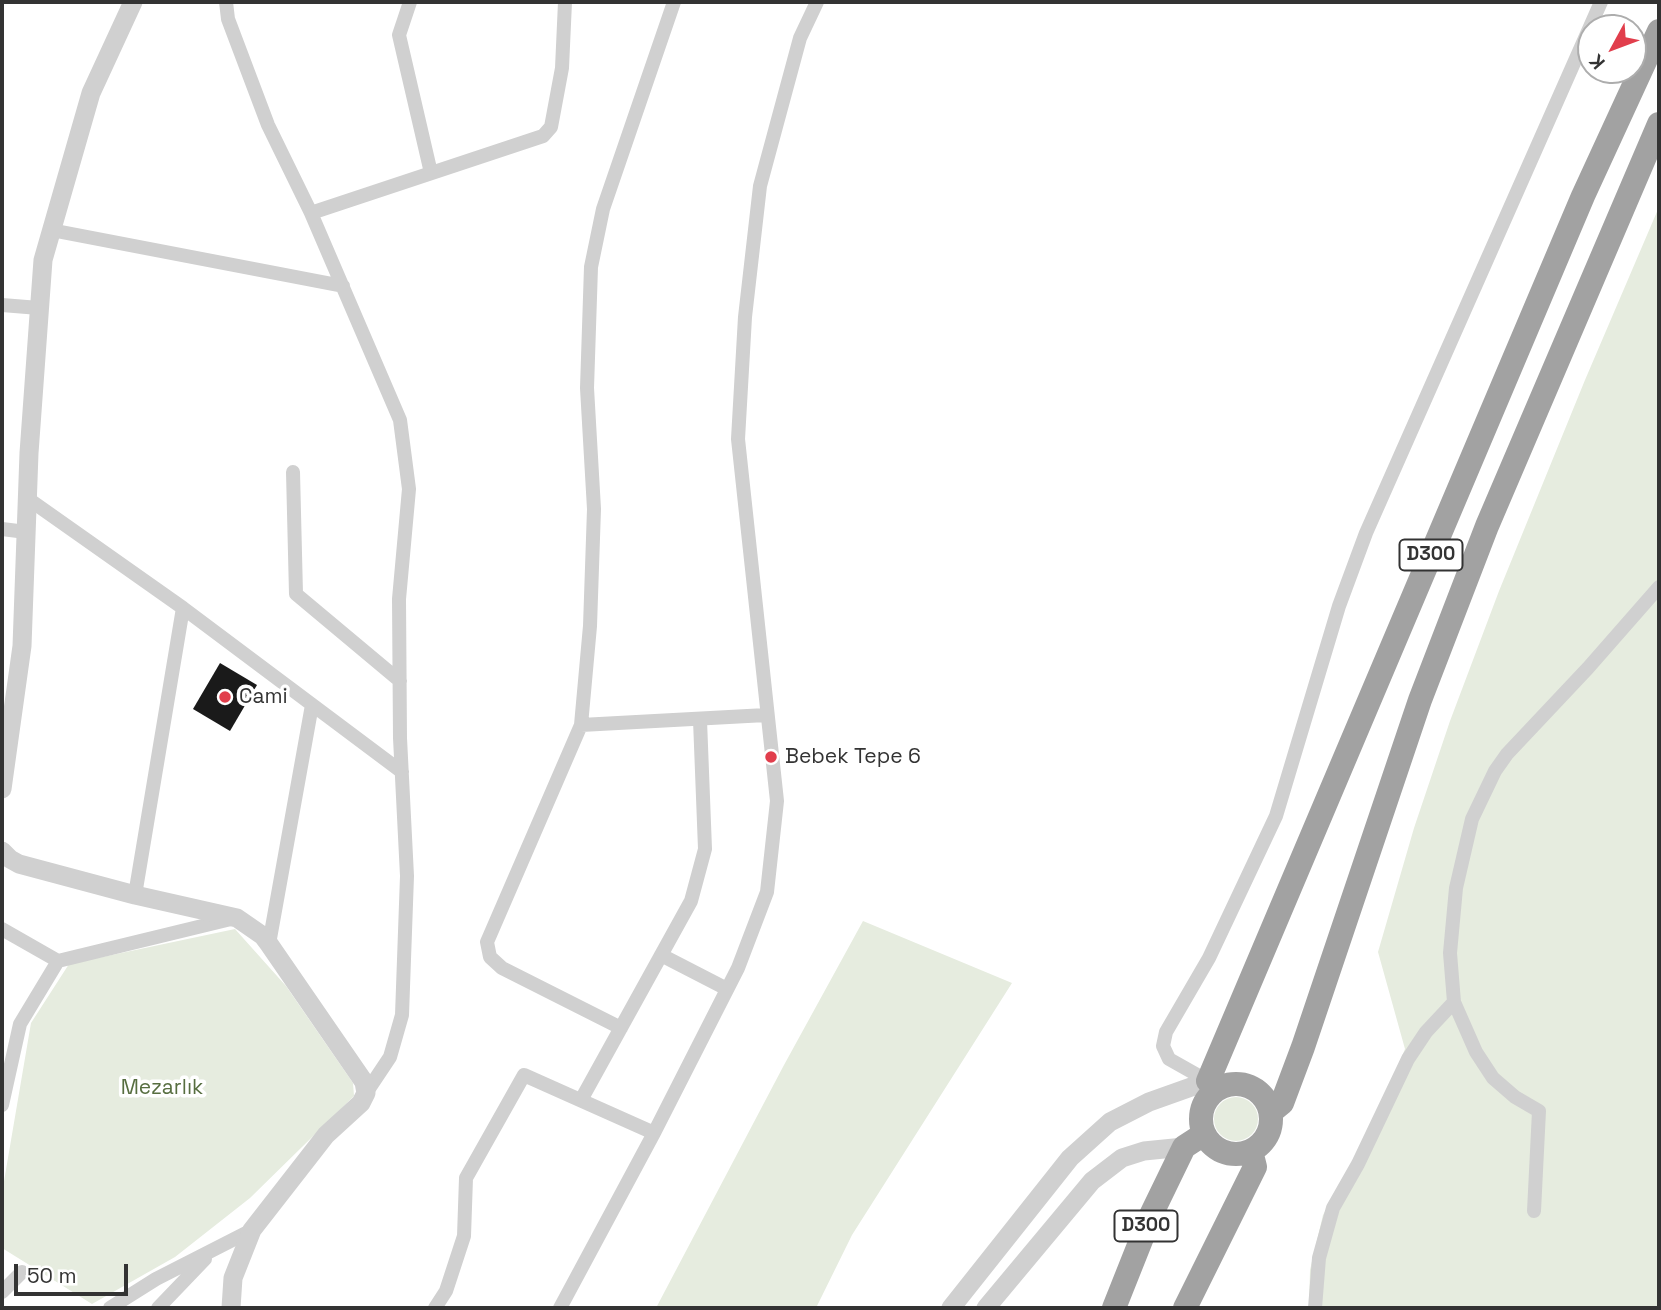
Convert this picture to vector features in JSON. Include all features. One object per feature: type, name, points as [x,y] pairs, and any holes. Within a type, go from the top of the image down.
[{"type":"highway","name":"D300","points":[[1213,1085],[1583,196],[1659,31]]},
{"type":"highway","name":"D300","points":[[1277,1108],[1420,700],[1487,526],[1659,124]]},
{"type":"highway","points":[[1185,1308],[1277,1108],[1248,1085],[1213,1085],[1203,1107],[1201,1125],[1194,1140],[1224,1152],[1243,1154],[1253,1159]]},
{"type":"highway","name":"D300","points":[[1114,1308],[1151,1214],[1194,1140]]},
{"type":"street","points":[[2,789],[22,646],[27,498],[43,260],[91,93],[133,2]]},
{"type":"street","points":[[226,2],[228,19],[268,125],[311,213],[400,420],[409,489],[399,599],[407,876],[402,1015],[390,1057],[361,1103],[326,1135],[252,1230],[233,1278],[232,1308]]},
{"type":"street","points":[[410,2],[399,35],[431,173]]},
{"type":"street","points":[[311,213],[537,139],[548,132],[562,68],[565,2]]},
{"type":"street","points":[[621,1028],[495,964],[487,950],[489,934],[580,724],[590,626],[594,509],[587,388],[591,267],[603,209],[674,2]]},
{"type":"street","points":[[560,1308],[654,1133],[738,968],[766,892],[776,802],[738,439],[745,317],[760,186],[800,38],[817,2]]},
{"type":"street","points":[[1213,1085],[1169,1059],[1163,1046],[1166,1032],[1209,958],[1276,816],[1339,606],[1366,533],[1601,2]]},
{"type":"street","points":[[51,230],[343,286]]},
{"type":"street","points":[[2,305],[39,308]]},
{"type":"street","points":[[293,472],[296,594],[400,681]]},
{"type":"street","points":[[27,498],[183,608],[402,772]]},
{"type":"street","points":[[2,529],[26,532]]},
{"type":"street","points":[[1534,1211],[1539,1111],[1515,1097],[1493,1078],[1476,1052],[1454,1002],[1450,953],[1452,909],[1470,827],[1485,788],[1507,754],[1659,587]]},
{"type":"street","points":[[135,895],[183,608]]},
{"type":"street","points":[[269,944],[312,705]]},
{"type":"street","points":[[580,724],[766,715]]},
{"type":"street","points":[[581,1100],[691,901],[705,849],[700,720]]},
{"type":"street","points":[[2,851],[19,864],[135,895],[237,918],[263,936],[269,944],[364,1082],[366,1093]]},
{"type":"street","points":[[2,929],[58,961],[237,918]]},
{"type":"street","points":[[661,955],[727,989]]},
{"type":"street","points":[[2,1105],[20,1024],[58,961]]},
{"type":"street","points":[[1315,1308],[1318,1258],[1333,1208],[1358,1164],[1413,1052],[1426,1031],[1454,1002]]},
{"type":"street","points":[[435,1308],[446,1291],[464,1236],[466,1178],[524,1074],[654,1133]]},
{"type":"street","points":[[951,1308],[1070,1157],[1110,1122],[1149,1102],[1213,1085]]},
{"type":"street","points":[[985,1308],[1092,1181],[1122,1158],[1194,1140]]},
{"type":"street","points":[[110,1308],[156,1279],[252,1230]]},
{"type":"street","points":[[158,1308],[214,1250]]},
{"type":"street","points":[[2,1292],[22,1272]]},
{"type":"green space","points":[[1659,207],[1659,1308],[1309,1308],[1310,1270],[1323,1215],[1375,1120],[1405,1049],[1378,952],[1414,828],[1450,721],[1499,591]]},
{"type":"green space","points":[[863,921],[1012,983],[852,1235],[816,1308],[656,1308],[784,1065]]},
{"type":"green space","name":"Mezarlık","points":[[235,929],[286,986],[353,1083],[354,1096],[250,1198],[175,1257],[92,1304],[2,1248],[2,1193],[31,1023],[69,964]]},
{"type":"green space","points":[[1236,1097],[1251,1104],[1258,1119],[1251,1134],[1236,1141],[1221,1134],[1214,1119],[1221,1104]]},
{"type":"building","name":"Cami","points":[[220,663],[257,685],[230,731],[193,709]]},
{"type":"place","name":"Cami","points":[[225,697]]},
{"type":"place","name":"Bebek Tepe 6","points":[[771,757]]}]
